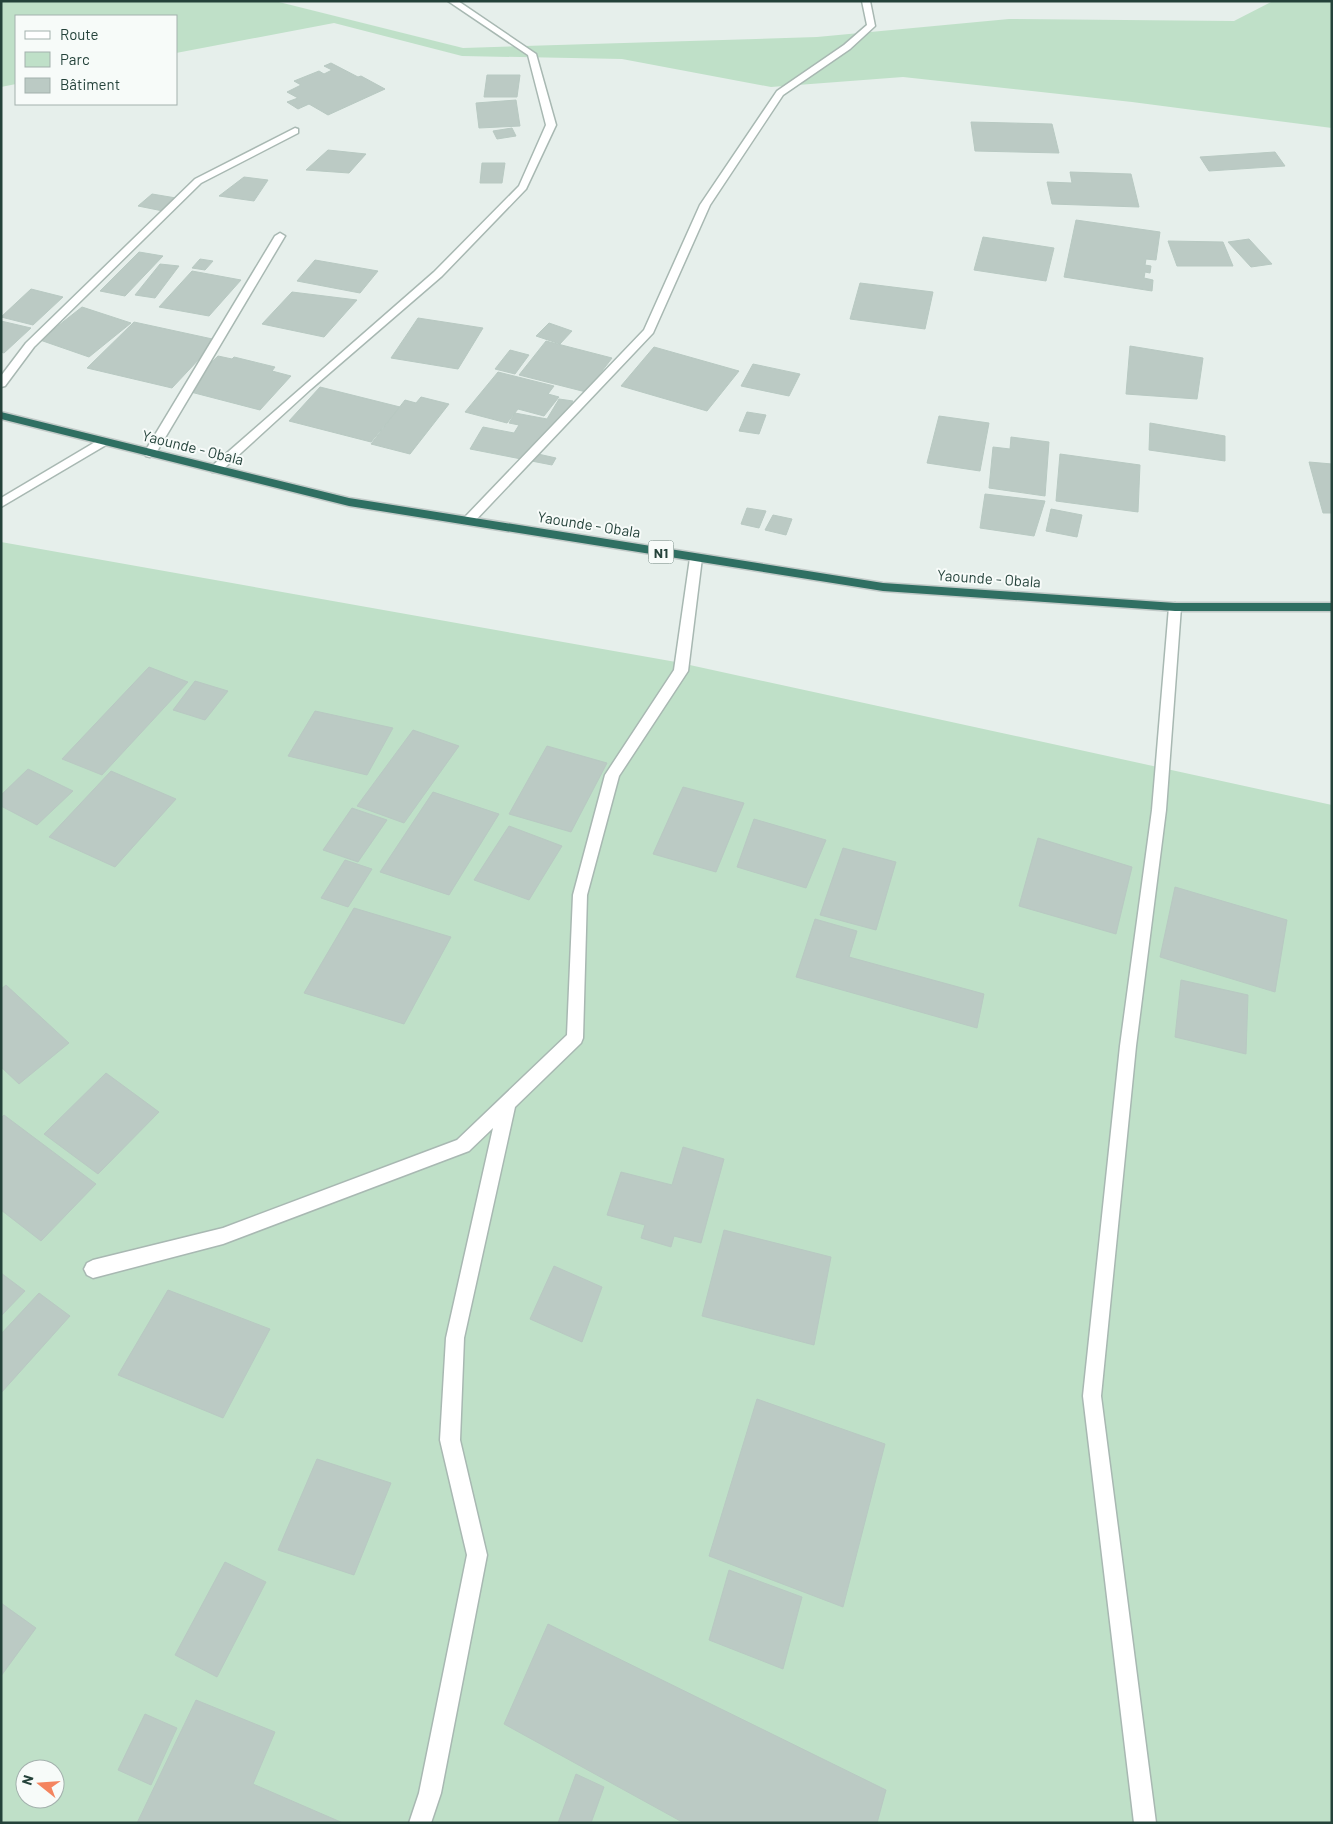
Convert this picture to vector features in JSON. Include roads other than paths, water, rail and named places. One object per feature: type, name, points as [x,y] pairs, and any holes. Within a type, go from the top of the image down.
[{"type":"highway","name":"Yaounde - Obala","points":[[1,415],[102,442],[349,502],[883,587],[1175,607],[1332,607]]},
{"type":"street","points":[[216,469],[307,386],[438,274],[523,187],[551,125],[532,54],[452,1]]},
{"type":"street","points":[[468,521],[650,331],[710,197],[780,92],[847,46],[871,26],[866,1]]},
{"type":"street","points":[[1,384],[30,345],[198,181],[295,131]]},
{"type":"street","points":[[150,453],[280,236]]},
{"type":"street","points":[[1,502],[102,442]]},
{"type":"street","points":[[93,1269],[223,1236],[463,1146],[575,1038],[580,895],[612,775],[681,671],[696,558]]},
{"type":"street","points":[[1145,1823],[1092,1396],[1128,1046],[1159,810],[1175,607]]},
{"type":"street","points":[[420,1823],[430,1793],[477,1555],[450,1440],[455,1338],[508,1104]]}]
